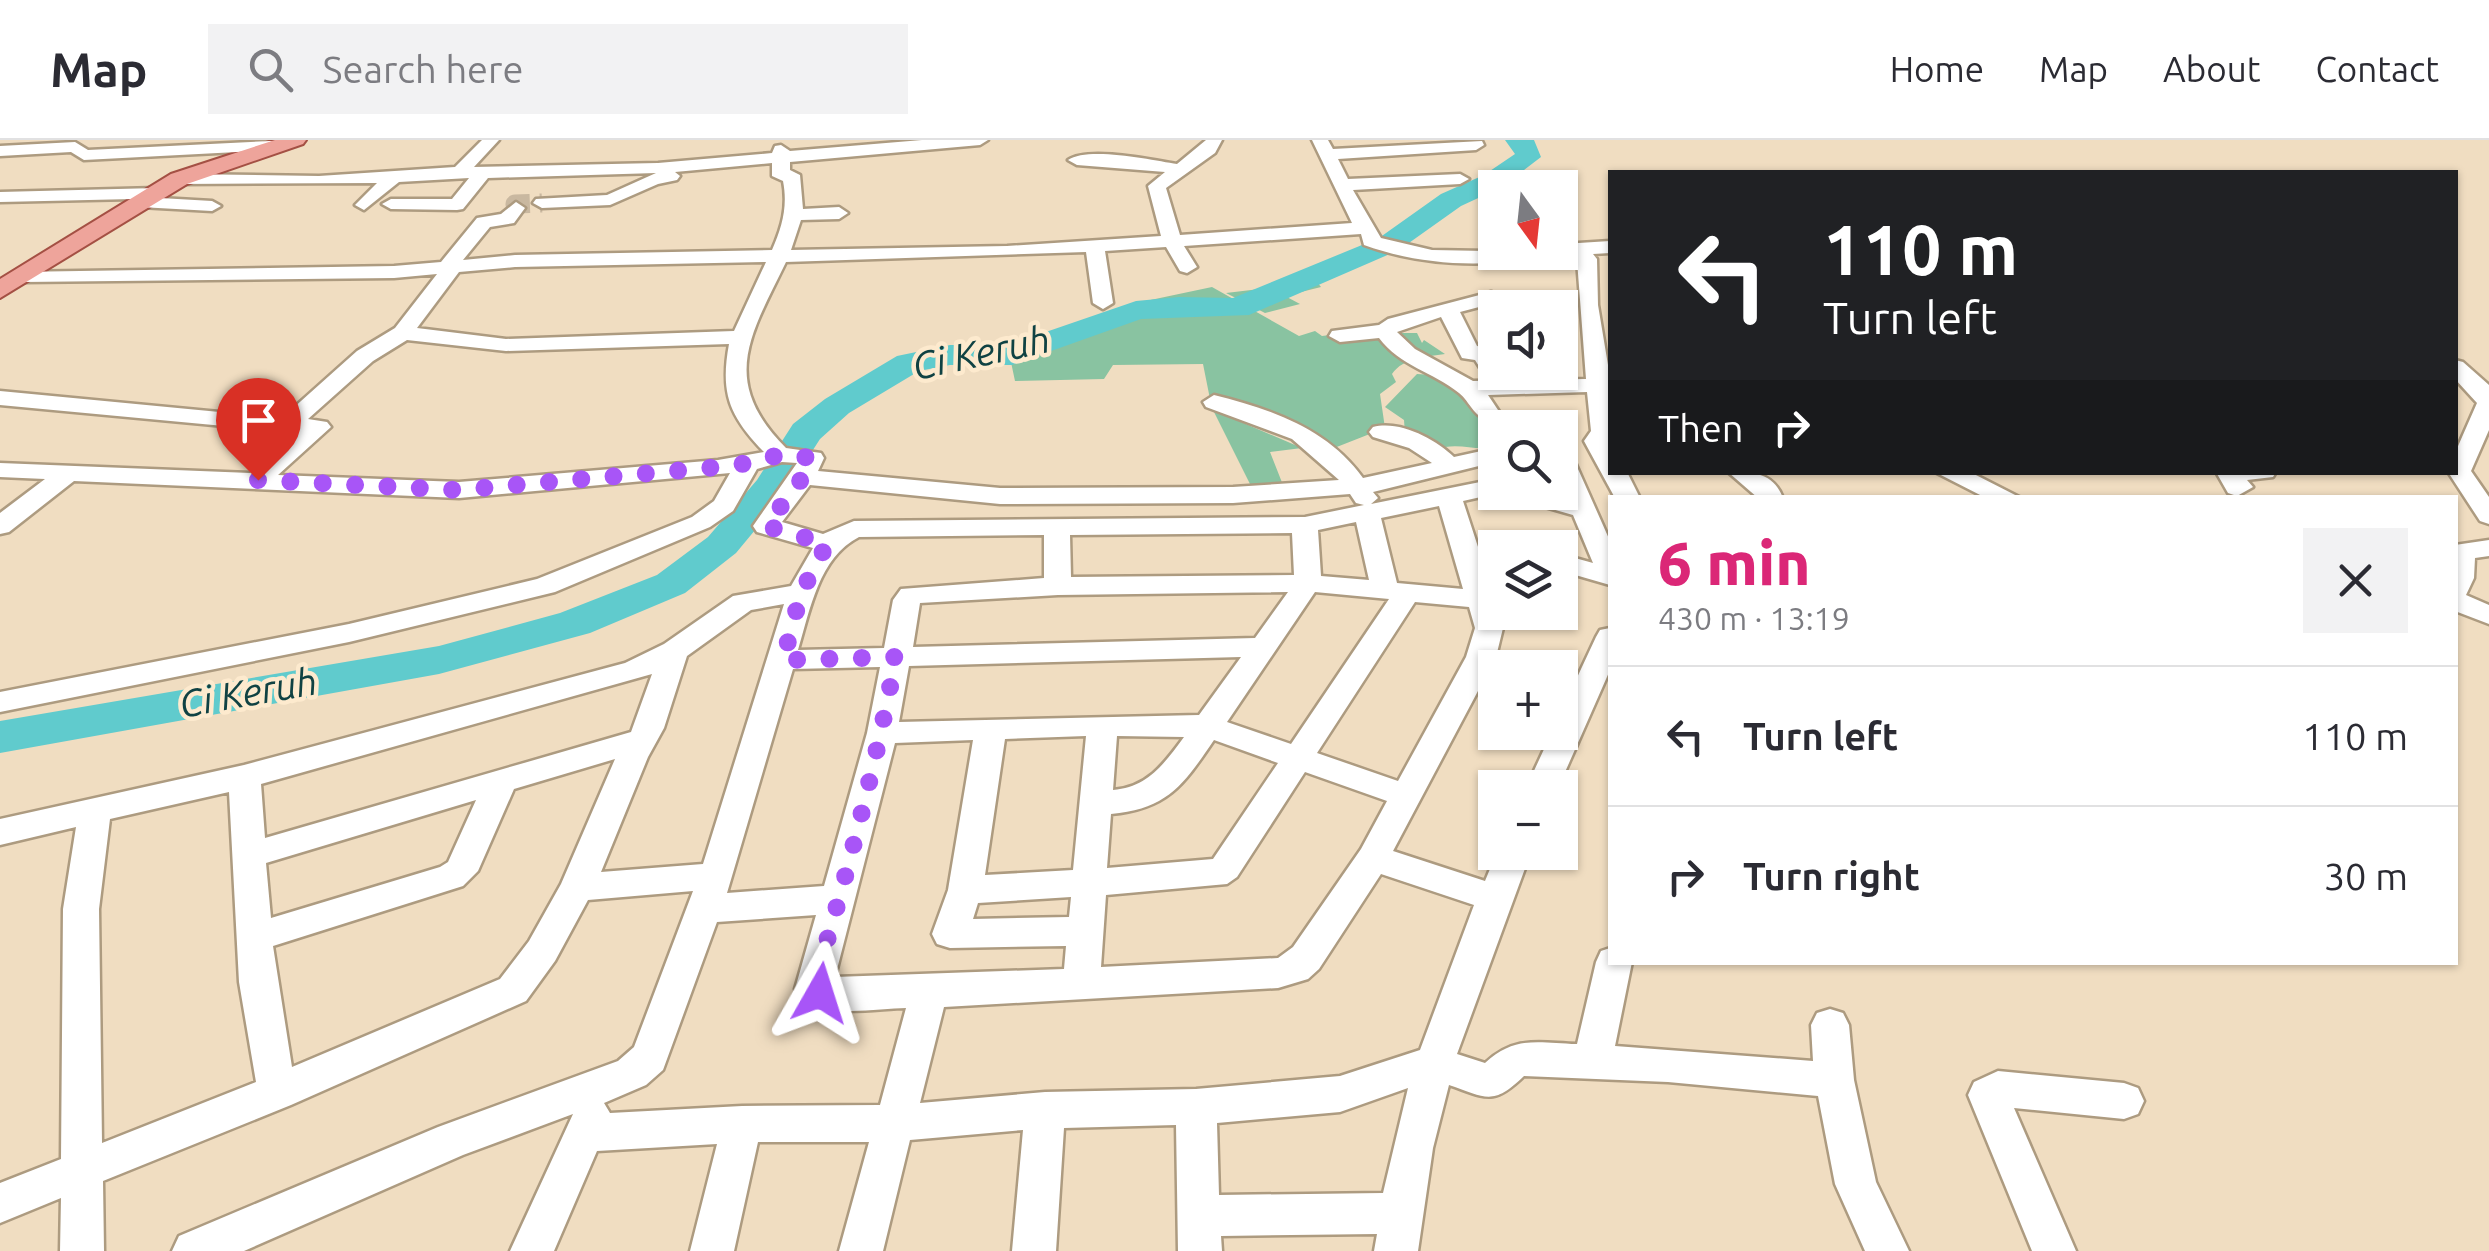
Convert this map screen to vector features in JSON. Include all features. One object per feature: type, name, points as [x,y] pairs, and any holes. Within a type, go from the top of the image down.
[{"type":"main road","points":[[0,290],[179,178],[296,140]]},
{"type":"street","points":[[459,172],[492,140]]},
{"type":"street","points":[[542,203],[610,200],[666,176],[980,140]]},
{"type":"street","points":[[1188,267],[1172,241],[1157,186],[1209,149],[1214,140]]},
{"type":"street","points":[[0,152],[64,144],[78,148],[84,155],[270,146]]},
{"type":"street","points":[[8,173],[64,144]]},
{"type":"street","points":[[1476,145],[1324,148],[1368,235],[1392,250],[1426,256],[1478,254]]},
{"type":"street","points":[[1077,160],[1178,169]]},
{"type":"street","points":[[785,162],[800,194],[777,258],[735,337],[740,405],[797,460],[1000,496],[1041,491]]},
{"type":"street","points":[[179,178],[318,181],[459,172],[578,172],[785,162],[923,164]]},
{"type":"street","points":[[457,205],[483,172]]},
{"type":"street","points":[[8,173],[96,180]]},
{"type":"street","points":[[364,205],[394,176]]},
{"type":"street","points":[[1342,185],[1460,179]]},
{"type":"street","points":[[0,197],[148,198],[212,206]]},
{"type":"street","points":[[289,424],[365,356],[403,333],[484,222],[507,219],[515,206],[392,204]]},
{"type":"street","points":[[795,214],[839,213]]},
{"type":"street","points":[[0,267],[29,272],[218,276],[394,272],[515,261],[777,258],[1368,235]]},
{"type":"street","points":[[1578,249],[1608,247]]},
{"type":"street","points":[[1096,248],[1103,303]]},
{"type":"street","points":[[1578,254],[1587,259],[1603,384],[1603,437],[1578,442]]},
{"type":"street","points":[[1340,336],[1386,331],[1395,323],[1478,302]]},
{"type":"street","points":[[1448,310],[1470,353],[1478,353]]},
{"type":"street","points":[[1386,331],[1398,347],[1458,380],[1486,410]]},
{"type":"street","points":[[403,333],[506,346],[735,337]]},
{"type":"street","points":[[2458,370],[2487,395],[2489,403],[2458,469]]},
{"type":"street","points":[[1458,380],[1478,380]]},
{"type":"street","points":[[1578,383],[1603,384]]},
{"type":"street","points":[[0,398],[239,423],[319,426],[258,480]]},
{"type":"street","points":[[965,890],[1215,876],[1225,868],[1300,759],[1396,589],[1371,514],[1331,452],[1300,431],[1214,402]]},
{"type":"street","points":[[1381,432],[1399,434],[1444,460]]},
{"type":"street","points":[[0,470],[459,490],[797,460],[1041,491],[1233,495],[1353,481],[1444,460],[1478,457]]},
{"type":"street","points":[[797,460],[766,526],[827,544]]},
{"type":"street","points":[[0,702],[349,633],[545,586],[701,522],[724,506],[748,463]]},
{"type":"street","points":[[0,526],[70,472]]},
{"type":"street","points":[[2458,472],[2489,516]]},
{"type":"street","points":[[1745,475],[1767,488],[1770,495]]},
{"type":"street","points":[[1953,475],[1991,494]]},
{"type":"street","points":[[2228,475],[2240,487],[2237,488]]},
{"type":"street","points":[[194,1251],[452,1140],[608,1084],[632,1073],[649,1058],[710,892],[801,593],[827,544],[854,529],[1305,525],[1478,491]]},
{"type":"street","points":[[994,528],[1000,496]]},
{"type":"street","points":[[1578,496],[1608,569]]},
{"type":"street","points":[[1448,498],[1478,591]]},
{"type":"street","points":[[1578,508],[1584,510]]},
{"type":"street","points":[[1096,803],[1134,801],[1161,788],[1308,583],[1305,525]]},
{"type":"street","points":[[1057,528],[1058,586]]},
{"type":"street","points":[[2458,583],[2469,550]]},
{"type":"street","points":[[1578,567],[1608,574]]},
{"type":"street","points":[[1478,600],[1308,583],[1058,586],[911,595],[882,733],[814,990],[929,992],[1295,968],[1333,920],[1373,858],[1481,657],[1488,630]]},
{"type":"street","points":[[0,832],[244,777],[600,681],[636,670],[674,651],[743,602],[801,593]]},
{"type":"street","points":[[2458,602],[2489,615]]},
{"type":"street","points":[[1550,770],[1608,640]]},
{"type":"street","points":[[783,660],[1260,647]]},
{"type":"street","points":[[0,1203],[277,1092],[513,990],[542,951],[577,887],[625,772],[644,739],[674,651]]},
{"type":"street","points":[[882,733],[1102,725],[1206,726],[1404,795]]},
{"type":"street","points":[[1081,983],[1102,725]]},
{"type":"street","points":[[991,728],[965,890],[950,934],[1086,931]]},
{"type":"street","points":[[250,855],[644,739]]},
{"type":"street","points":[[244,777],[257,982],[277,1092]]},
{"type":"street","points":[[256,937],[450,878],[460,871],[502,779]]},
{"type":"street","points":[[82,1251],[82,909],[96,810]]},
{"type":"street","points":[[1373,858],[1492,897]]},
{"type":"street","points":[[1196,1108],[1200,1234],[1398,1232],[1433,1063],[1505,870]]},
{"type":"street","points":[[577,887],[840,899]]},
{"type":"street","points":[[1592,1064],[1613,965]]},
{"type":"street","points":[[861,1251],[929,992]]},
{"type":"street","points":[[1830,1025],[1834,1080],[1856,1184],[1887,1251]]},
{"type":"street","points":[[585,1133],[742,1124],[896,1124],[1045,1110],[1196,1108],[1340,1094],[1433,1063],[1491,1082],[1516,1059],[1668,1065],[1834,1080]]},
{"type":"street","points":[[532,1251],[608,1084]]},
{"type":"street","points":[[2054,1251],[1988,1095],[1998,1089],[2124,1102]]},
{"type":"street","points":[[1034,1251],[1045,1110]]},
{"type":"street","points":[[712,1251],[742,1124]]},
{"type":"green space","points":[[1317,282],[1321,287],[1285,296],[1300,304],[1265,313],[1226,293]]},
{"type":"green space","points":[[1212,287],[1299,336],[1315,331],[1322,336],[1384,328],[1417,333],[1422,343],[1424,340],[1445,354],[1409,361],[1392,374],[1396,382],[1380,394],[1385,428],[1324,452],[1211,404],[1203,364],[1113,365],[1104,379],[1015,381],[1008,348],[1106,319],[1141,302]]},
{"type":"green space","points":[[1417,374],[1433,375],[1467,393],[1483,410],[1478,410],[1478,447],[1445,447],[1410,437],[1405,434],[1404,420],[1385,407]]},
{"type":"green space","points":[[1213,410],[1302,448],[1270,452],[1283,485],[1253,490]]},
{"type":"waterway","name":"Ci Keruh","points":[[0,737],[439,660],[575,623],[671,584],[722,545],[771,487],[806,432],[837,406],[909,363],[950,355],[1012,355],[1136,310],[1179,306],[1238,308],[1389,244],[1451,200],[1493,181],[1528,157],[1527,147],[1518,140]]},
{"type":"tunnel","points":[[516,208],[515,204],[542,203]]},
{"type":"route","points":[[258,480],[459,490],[718,467],[764,461],[779,454],[812,458],[803,477],[766,526],[827,544],[801,593],[783,660],[896,657],[882,733],[814,984],[814,990],[820,993]]}]
